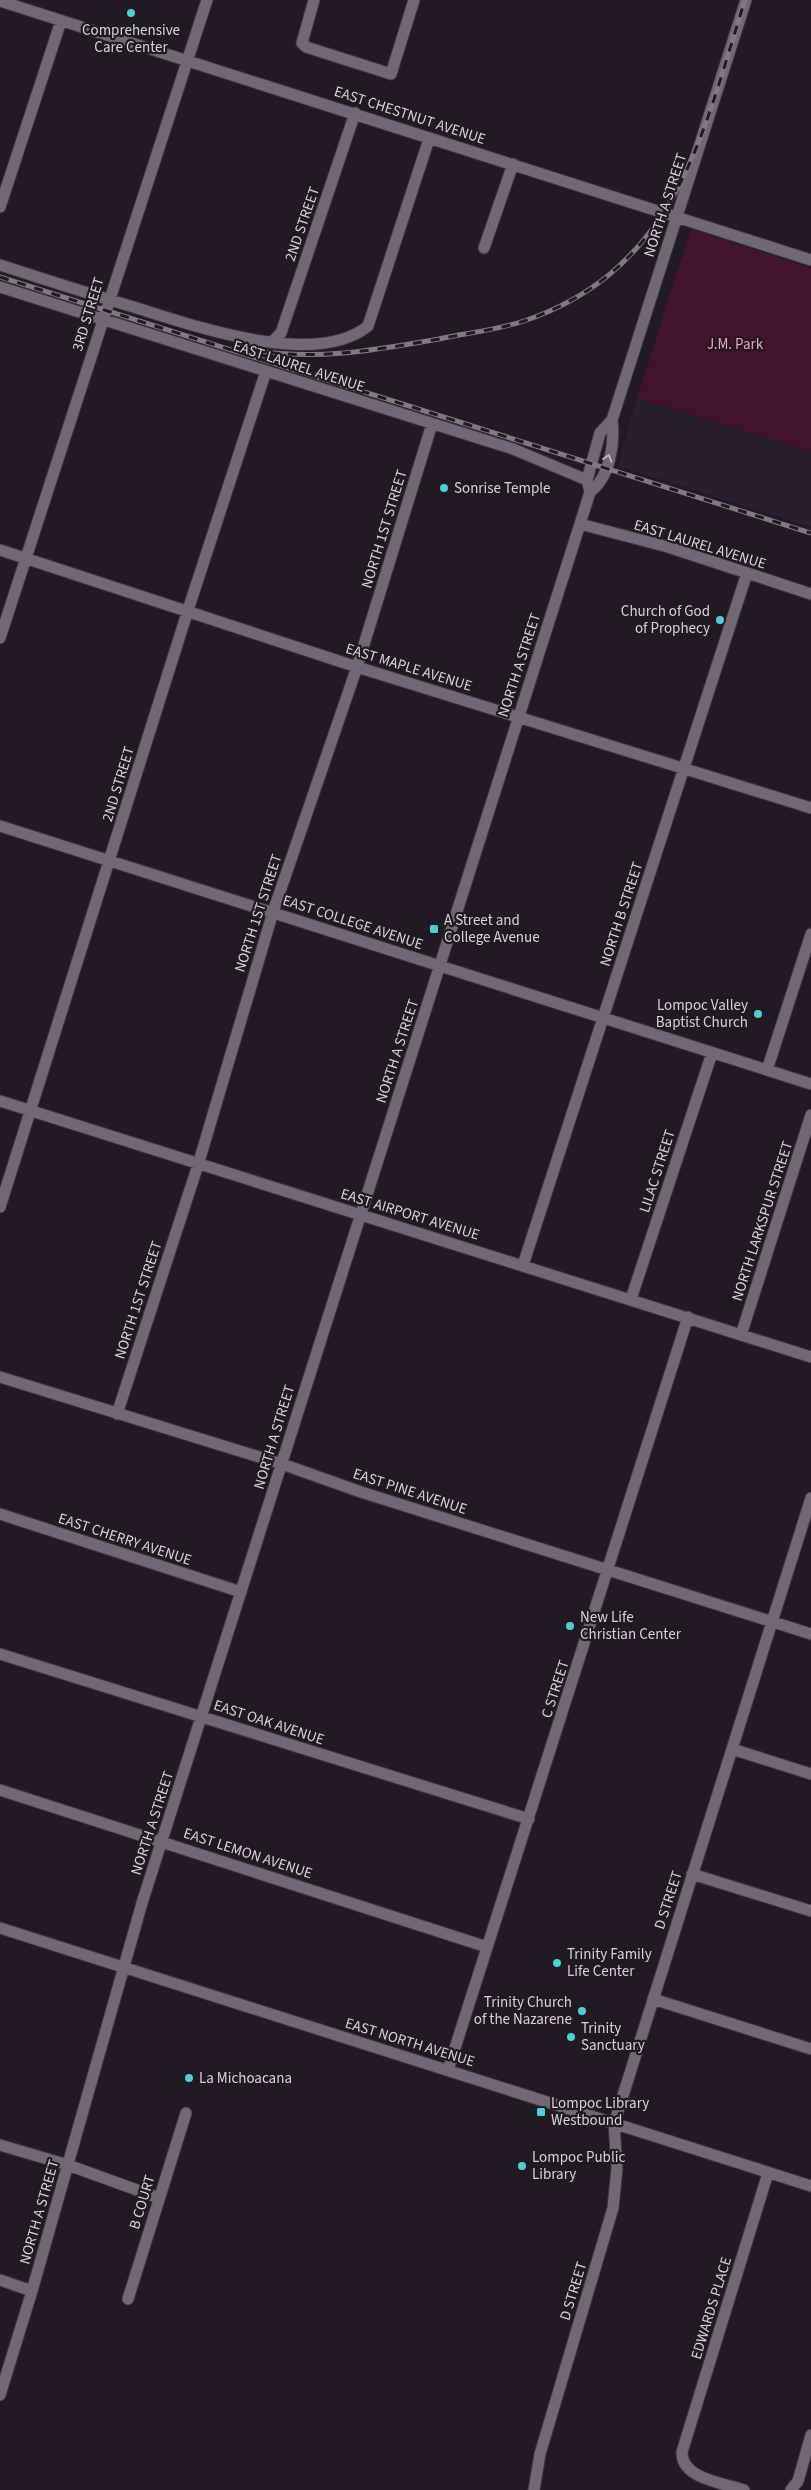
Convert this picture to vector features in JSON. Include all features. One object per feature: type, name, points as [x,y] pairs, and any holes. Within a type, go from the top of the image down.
[{"type":"street","name":"3RD STREET","points":[[0,638],[104,319],[108,299],[207,0]]},
{"type":"street","points":[[314,0],[302,43],[306,47],[390,74],[414,0]]},
{"type":"street","name":"NORTH A STREET","points":[[0,2395],[32,2291],[123,1968],[162,1841],[590,492],[587,480],[600,433],[612,420],[746,0]]},
{"type":"street","name":"EAST CHESTNUT AVENUE","points":[[0,1],[25,4],[61,21],[355,113],[811,260]]},
{"type":"street","points":[[0,207],[61,21]]},
{"type":"street","name":"2ND STREET","points":[[273,341],[281,333],[355,113]]},
{"type":"street","name":"EAST LAUREL AVENUE","points":[[0,265],[228,336],[292,345],[346,338],[358,334],[368,326],[429,138]]},
{"type":"street","points":[[484,248],[513,164]]},
{"type":"street","name":"EAST LAUREL AVENUE","points":[[0,286],[526,454],[587,480]]},
{"type":"street","name":"2ND STREET","points":[[0,1207],[188,610],[266,371]]},
{"type":"street","name":"NORTH A STREET","points":[[590,492],[600,484],[610,455],[615,438],[612,420]]},
{"type":"street","name":"NORTH 1ST STREET","points":[[117,1414],[198,1165],[273,912],[357,667],[432,424]]},
{"type":"street","name":"EAST LAUREL AVENUE","points":[[580,524],[668,547],[811,594]]},
{"type":"street","name":"EAST MAPLE AVENUE","points":[[0,550],[188,610],[357,667],[811,808]]},
{"type":"street","name":"NORTH B STREET","points":[[522,1265],[748,573]]},
{"type":"street","name":"EAST COLLEGE AVENUE","points":[[0,826],[811,1084]]},
{"type":"street","points":[[767,1070],[811,934]]},
{"type":"street","name":"LILAC STREET","points":[[631,1298],[712,1053]]},
{"type":"street","name":"EAST AIRPORT AVENUE","points":[[0,1101],[198,1165],[631,1298],[811,1357]]},
{"type":"street","name":"NORTH LARKSPUR STREET","points":[[741,1335],[811,1115]]},
{"type":"street","name":"C STREET","points":[[448,2070],[688,1317]]},
{"type":"street","name":"EAST PINE AVENUE","points":[[0,1377],[282,1464],[360,1492],[811,1634]]},
{"type":"street","name":"D STREET","points":[[534,2490],[540,2454],[613,2208],[617,2168],[614,2124],[811,1498]]},
{"type":"street","name":"EAST CHERRY AVENUE","points":[[0,1514],[241,1592]]},
{"type":"street","name":"EAST OAK AVENUE","points":[[0,1654],[529,1819]]},
{"type":"street","points":[[732,1749],[811,1774]]},
{"type":"street","name":"EAST LEMON AVENUE","points":[[0,1790],[487,1947]]},
{"type":"street","points":[[692,1874],[811,1911]]},
{"type":"street","name":"EAST NORTH AVENUE","points":[[1,1930],[811,2186]]},
{"type":"street","points":[[653,1999],[811,2050]]},
{"type":"street","name":"B COURT","points":[[128,2300],[186,2113]]},
{"type":"street","points":[[0,2145],[68,2165],[159,2198]]},
{"type":"street","name":"EDWARDS PLACE","points":[[744,2490],[692,2473],[685,2466],[682,2452],[768,2173]]},
{"type":"street","points":[[0,2280],[32,2291]]},
{"type":"street","points":[[791,2490],[798,2481],[811,2434]]},
{"type":"shaded area","points":[[637,398],[811,452],[811,527],[618,466]]},
{"type":"green space","name":"J.M. Park","points":[[691,229],[811,268],[811,452],[637,398]]},
{"type":"railway","points":[[252,350],[276,353],[323,354],[392,347],[514,324],[576,298],[617,268],[650,232],[676,192],[697,147],[714,100],[745,0]]},
{"type":"railway","points":[[0,277],[811,533]]},
{"type":"place","name":"Comprehensive Care Center","points":[[131,13]]},
{"type":"place","name":"Sonrise Temple","points":[[444,488]]},
{"type":"place","name":"Church of God of Prophecy","points":[[720,620]]},
{"type":"place","name":"A Street and College Avenue","points":[[434,929]]},
{"type":"place","name":"Lompoc Valley Baptist Church","points":[[758,1014]]},
{"type":"place","name":"New Life Christian Center","points":[[570,1626]]},
{"type":"place","name":"Trinity Family Life Center","points":[[557,1963]]},
{"type":"place","name":"Trinity Church of the Nazarene","points":[[582,2011]]},
{"type":"place","name":"Trinity Sanctuary","points":[[571,2037]]},
{"type":"place","name":"La Michoacana","points":[[189,2078]]},
{"type":"place","name":"Lompoc Library Westbound","points":[[541,2112]]},
{"type":"place","name":"Lompoc Public Library","points":[[522,2166]]}]
